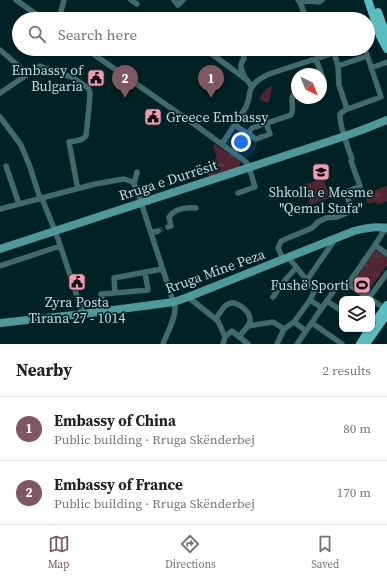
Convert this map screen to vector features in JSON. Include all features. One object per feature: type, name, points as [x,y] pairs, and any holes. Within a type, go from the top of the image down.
[{"type":"main road","points":[[368,0],[372,12]]},
{"type":"main road","points":[[374,0],[387,37]]},
{"type":"main road","points":[[375,21],[380,36],[387,49]]},
{"type":"main road","name":"Rruga e Durrësit","points":[[0,249],[345,136],[387,120]]},
{"type":"main road","name":"Rruga Mine Peza","points":[[0,324],[174,302],[354,231],[365,228],[386,227]]},
{"type":"main road","points":[[375,323],[386,309]]},
{"type":"main road","points":[[366,344],[386,309]]},
{"type":"main road","points":[[360,344],[368,332]]},
{"type":"street","points":[[16,0],[33,12]]},
{"type":"street","points":[[61,12],[64,0]]},
{"type":"street","points":[[131,0],[137,4]]},
{"type":"street","points":[[174,0],[178,5],[183,0]]},
{"type":"street","points":[[303,12],[299,1],[319,2],[322,0]]},
{"type":"street","points":[[0,50],[28,74]]},
{"type":"street","points":[[96,56],[246,162],[255,187],[238,193]]},
{"type":"street","points":[[215,56],[245,78],[252,87]]},
{"type":"street","points":[[243,56],[244,59],[240,64],[240,67],[245,78]]},
{"type":"street","points":[[222,144],[249,101],[252,87],[261,78],[324,56]]},
{"type":"street","points":[[335,56],[338,66],[341,92],[347,109]]},
{"type":"street","points":[[278,344],[284,329],[294,322],[310,300],[313,295],[313,289],[307,280],[285,258],[278,248],[283,239],[312,228],[321,220],[329,217],[337,217],[352,211],[346,192],[360,186],[351,161],[352,159],[340,114],[342,111],[381,97],[367,56],[338,66]]},
{"type":"street","points":[[318,58],[321,68]]},
{"type":"street","points":[[371,68],[387,62]]},
{"type":"street","points":[[0,93],[40,66],[72,77],[82,83],[89,90],[86,136],[81,140],[69,142],[77,185],[79,188]]},
{"type":"street","points":[[248,134],[252,128],[290,115],[293,111],[292,104]]},
{"type":"street","points":[[0,116],[20,145],[30,167],[39,195],[44,201],[55,231],[83,314]]},
{"type":"street","points":[[235,125],[256,139],[270,134],[266,123]]},
{"type":"street","points":[[6,166],[19,204]]},
{"type":"street","points":[[134,184],[138,172]]},
{"type":"street","points":[[0,209],[95,184],[124,179],[130,180],[134,184],[141,203],[174,302],[175,311],[163,344]]},
{"type":"street","points":[[168,227],[171,226],[169,216],[173,212],[184,208],[196,208]]},
{"type":"street","points":[[348,284],[386,227]]},
{"type":"street","points":[[151,233],[158,231]]},
{"type":"street","points":[[307,280],[336,238]]},
{"type":"street","points":[[375,245],[387,254]]},
{"type":"street","points":[[0,266],[60,246]]},
{"type":"street","points":[[273,297],[296,268]]},
{"type":"street","points":[[115,292],[114,278],[162,269]]},
{"type":"street","points":[[103,311],[101,294],[148,290],[146,272]]},
{"type":"street","points":[[373,296],[387,273]]},
{"type":"street","points":[[297,344],[337,286],[340,284],[348,284],[366,296]]},
{"type":"street","points":[[188,297],[216,318],[224,337],[223,344]]},
{"type":"street","points":[[310,300],[322,308]]},
{"type":"street","points":[[327,301],[339,309]]},
{"type":"street","points":[[375,302],[386,309]]},
{"type":"street","points":[[216,318],[227,304],[236,303],[246,310],[250,320],[248,326],[239,336]]},
{"type":"street","points":[[248,326],[273,322],[284,329]]},
{"type":"street","points":[[294,322],[306,331]]},
{"type":"street","points":[[312,323],[342,344]]},
{"type":"street","points":[[224,337],[232,331],[248,344]]},
{"type":"green space","points":[[272,86],[268,103],[259,99],[266,89]]},
{"type":"green space","points":[[215,144],[240,161],[240,164],[239,167],[209,177],[209,171],[211,171],[217,154],[215,153],[213,146]]},
{"type":"green space","points":[[323,178],[330,198],[310,205],[306,193],[303,193],[300,186]]},
{"type":"green space","points":[[387,186],[387,201],[377,205],[376,202],[368,204],[364,194]]},
{"type":"green space","points":[[375,249],[387,257],[387,265],[369,290],[371,292],[368,295],[352,283]]},
{"type":"tunnel","points":[[158,231],[168,227]]},
{"type":"place","name":"Embassy of Bulgaria","points":[[96,78]]},
{"type":"place","name":"Embassy of France","points":[[125,98]]},
{"type":"place","name":"Embassy of China","points":[[211,98]]},
{"type":"place","name":"Greece Embassy","points":[[153,117]]},
{"type":"place","name":"Shkolla e Mesme \"Qemal Stafa\"","points":[[321,172]]},
{"type":"place","name":"Zyra Posta Tirana 27 - 1014","points":[[77,282]]},
{"type":"place","name":"Fushë Sporti","points":[[362,285]]}]
